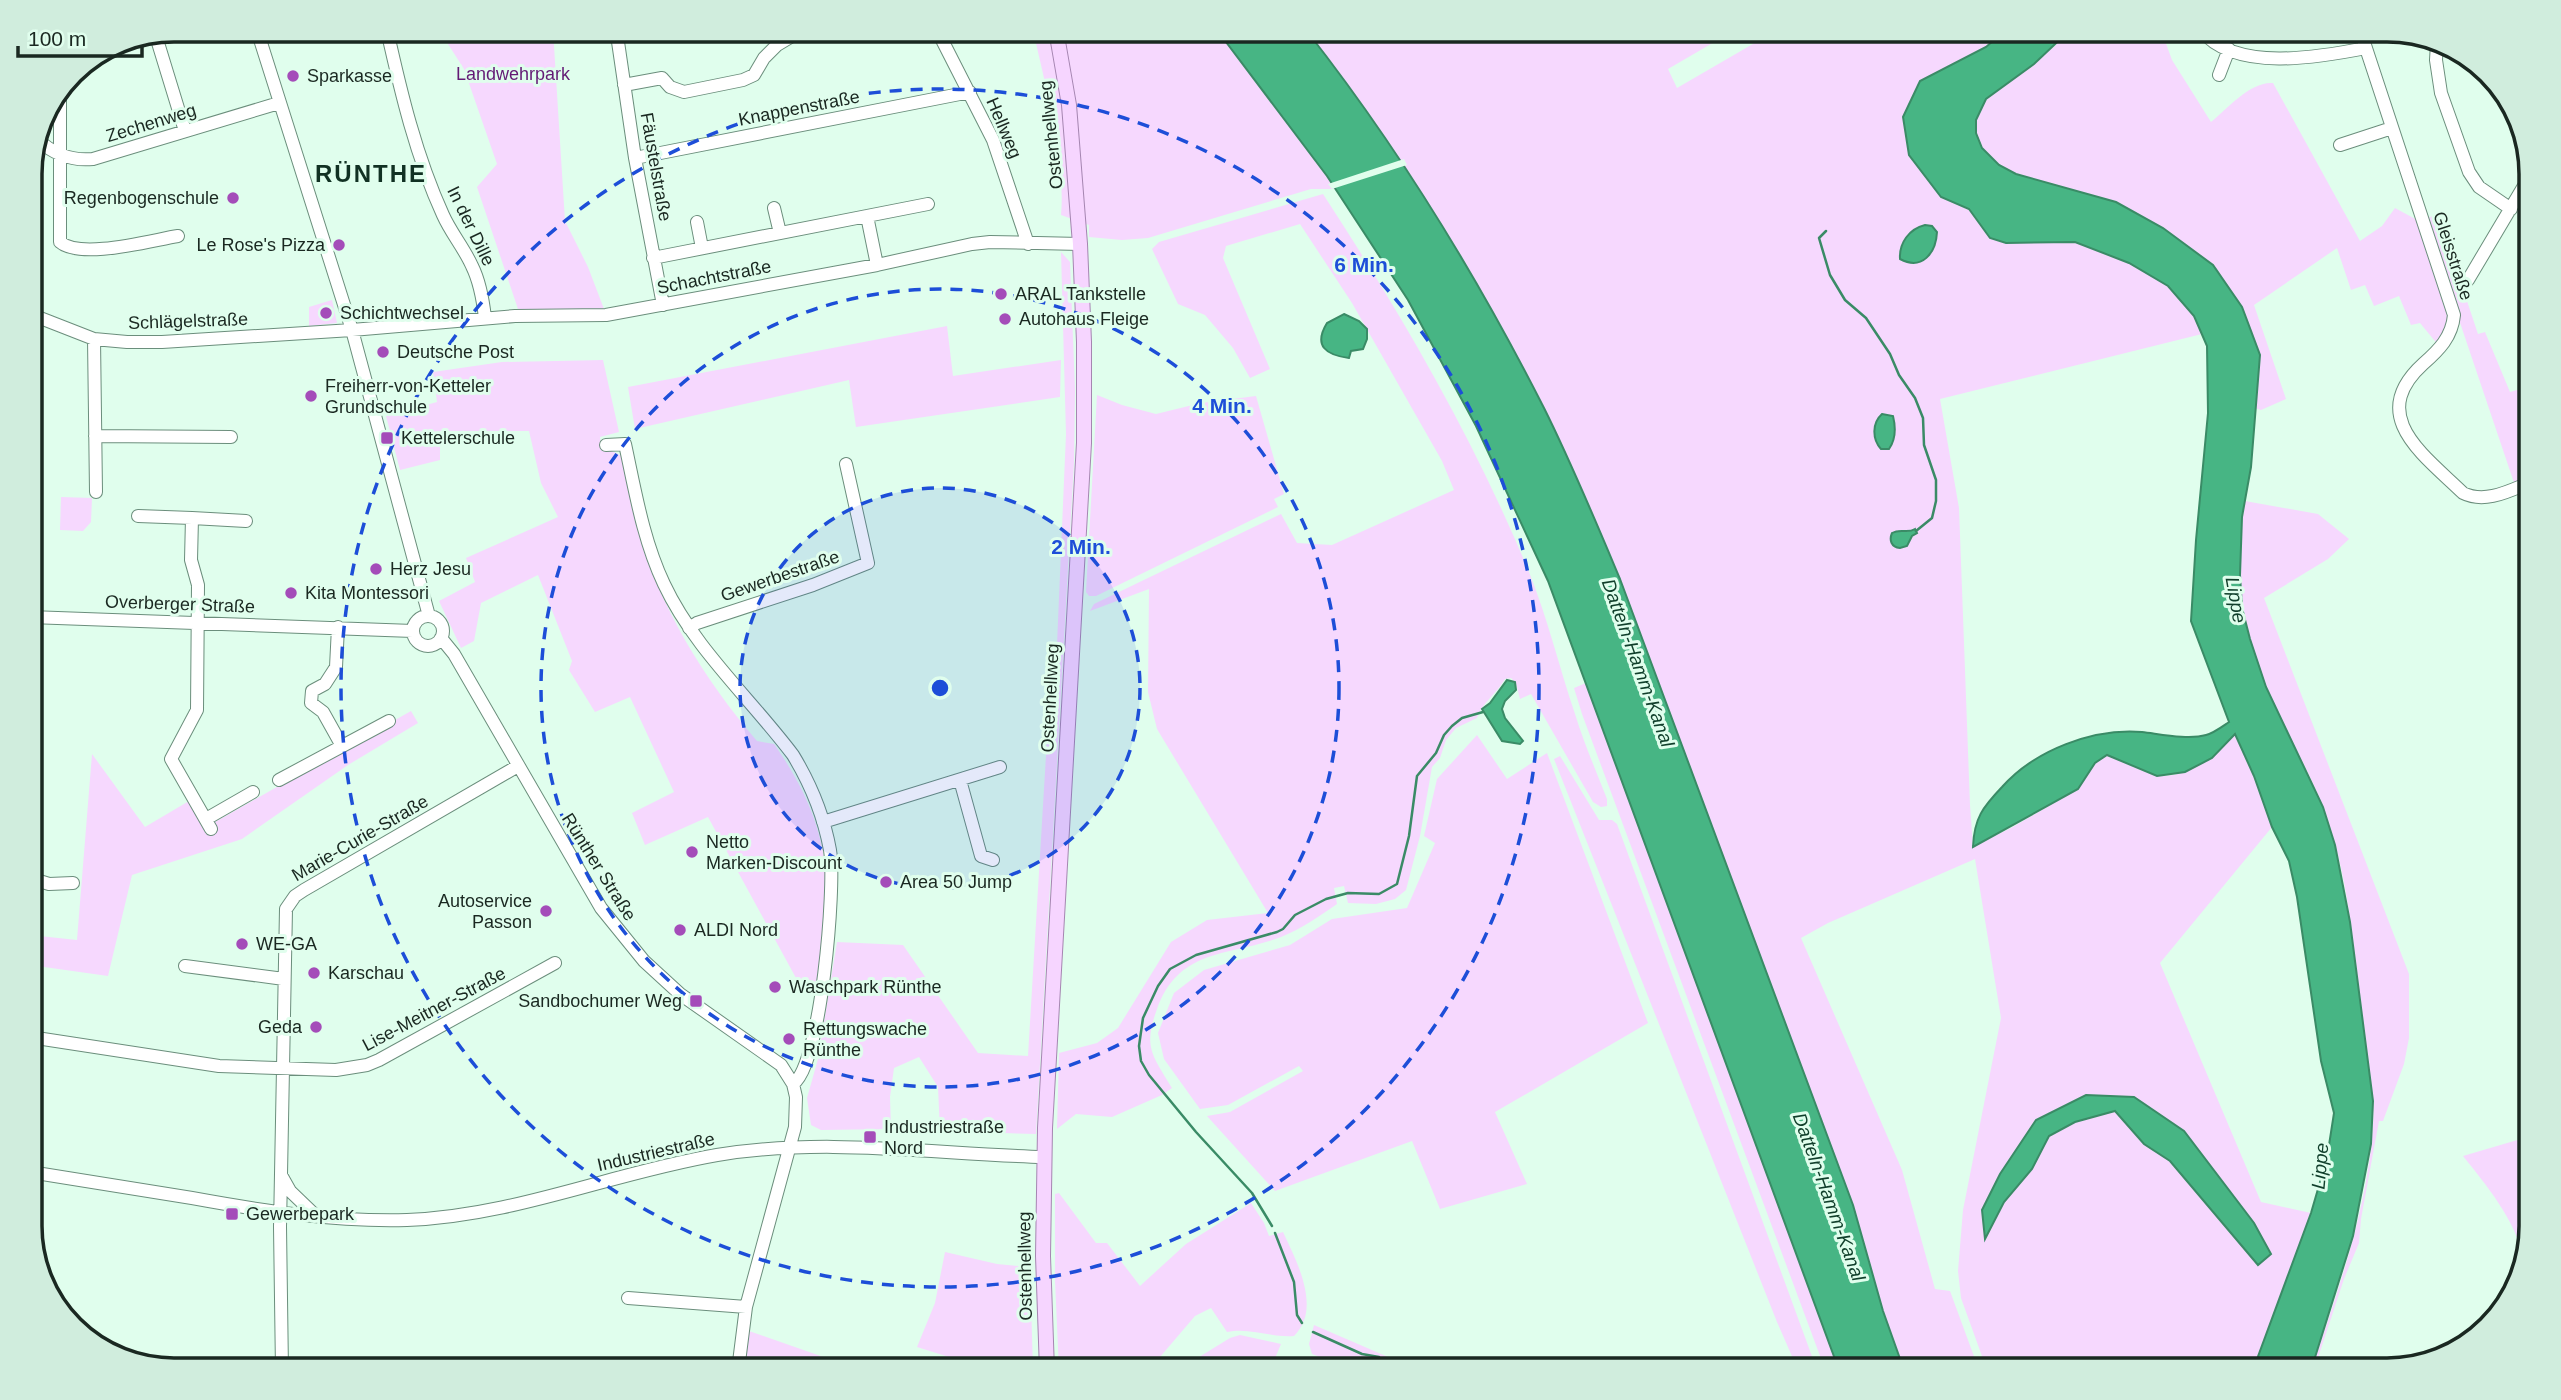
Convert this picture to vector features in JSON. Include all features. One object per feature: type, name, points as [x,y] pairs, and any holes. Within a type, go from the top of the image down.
[{"type":"main road","name":"Ostenhellweg","points":[[1047,1358],[1043,1256],[1044,1157],[1084,443],[1080,244],[1069,105],[1058,42]]},
{"type":"street","name":"Rünther Straße","points":[[261,42],[352,330],[421,576],[429,616],[441,622],[441,638],[454,654],[590,891],[627,943],[657,974],[694,1005],[771,1056],[781,1065],[793,1084]]},
{"type":"street","name":"In der Dille","points":[[390,42],[422,161],[454,239],[472,264],[479,284],[485,318]]},
{"type":"street","name":"Fäustelstraße","points":[[622,42],[624,85],[635,158],[663,305]]},
{"type":"street","points":[[624,85],[662,78],[670,87],[684,92],[743,80],[754,75],[764,58],[782,42]]},
{"type":"street","name":"Hellweg","points":[[943,42],[993,140],[1028,244]]},
{"type":"street","points":[[2214,42],[2229,49],[2266,57],[2294,58],[2366,48]]},
{"type":"street","name":"Gleisstraße","points":[[2364,42],[2454,315],[2445,341],[2409,378],[2402,389],[2398,402],[2401,421],[2412,442],[2463,493],[2472,498],[2494,496],[2519,487]]},
{"type":"street","points":[[158,43],[185,131]]},
{"type":"street","points":[[2219,75],[2229,49]]},
{"type":"street","points":[[2437,51],[2441,93],[2469,172],[2479,187],[2511,209]]},
{"type":"street","name":"Knappenstraße","points":[[635,158],[970,92]]},
{"type":"street","name":"Zechenweg","points":[[45,145],[60,155],[93,159],[279,103]]},
{"type":"street","points":[[60,108],[60,242],[65,247],[100,249],[178,236]]},
{"type":"street","points":[[2340,145],[2392,128]]},
{"type":"street","points":[[2468,280],[2519,195]]},
{"type":"street","points":[[653,258],[928,204]]},
{"type":"street","points":[[774,208],[779,233]]},
{"type":"street","points":[[867,216],[877,265]]},
{"type":"street","points":[[697,222],[702,247]]},
{"type":"street","name":"Schachtstraße","points":[[352,330],[485,318],[606,315],[977,244],[1080,244]]},
{"type":"street","name":"Schlägelstraße","points":[[42,319],[94,339],[127,342],[352,330]]},
{"type":"street","points":[[94,339],[96,492]]},
{"type":"street","points":[[95,436],[231,437]]},
{"type":"street","points":[[606,444],[625,444],[645,531],[663,583],[689,628],[793,755],[805,778],[830,850],[832,908],[811,1047],[802,1074],[793,1084],[796,1111],[790,1147],[746,1307],[740,1358]]},
{"type":"street","name":"Gewerbestraße","points":[[689,628],[697,623],[813,585],[868,562],[846,464]]},
{"type":"street","points":[[138,516],[246,520]]},
{"type":"street","points":[[192,518],[191,560],[198,585],[197,710],[171,759],[209,824],[253,792]]},
{"type":"street","points":[[429,616],[418,620],[413,631],[416,639],[425,645],[435,644],[441,638]]},
{"type":"street","name":"Overberger Straße","points":[[42,617],[413,631]]},
{"type":"street","points":[[338,627],[336,667],[325,684],[312,691],[311,703],[323,712],[342,746]]},
{"type":"street","points":[[279,780],[390,721]]},
{"type":"street","name":"Marie-Curie-Straße","points":[[281,1212],[286,909],[295,896],[518,766]]},
{"type":"street","points":[[822,822],[1000,767]]},
{"type":"street","points":[[960,780],[981,856],[993,860]]},
{"type":"street","points":[[42,882],[73,883]]},
{"type":"street","name":"Lise-Meitner-Straße","points":[[42,1039],[219,1066],[336,1070],[367,1065],[555,962]]},
{"type":"street","points":[[185,966],[284,979]]},
{"type":"street","name":"Industriestraße","points":[[42,1174],[281,1212],[406,1220],[465,1215],[523,1204],[685,1161],[790,1147],[1044,1157]]},
{"type":"street","points":[[281,1175],[290,1191],[316,1216]]},
{"type":"street","points":[[281,1212],[282,1358]]},
{"type":"street","points":[[628,1298],[746,1307]]},
{"type":"green space","name":"Landwehrpark","points":[[447,42],[554,42],[565,221],[588,267],[604,309],[519,312],[477,187],[497,164],[464,69]]},
{"type":"green space","points":[[1036,42],[1226,42],[1336,189],[1311,189],[1148,238],[1122,240],[1089,237],[1089,225],[1061,215],[1058,147]]},
{"type":"green space","points":[[1315,42],[1714,42],[1668,69],[1677,88],[1756,42],[1992,42],[1920,81],[1941,197],[1969,209],[1990,238],[2006,243],[2075,242],[2129,263],[2168,286],[2194,316],[2202,334],[1940,399],[1959,508],[1973,846],[2011,828],[2078,789],[2095,763],[2107,755],[2155,775],[2171,775],[2182,773],[2202,763],[2235,734],[2254,776],[2272,827],[2160,963],[2261,1202],[2311,1213],[2257,1358],[1983,1358],[1961,1298],[1958,1271],[1963,1210],[2001,1018],[1975,859],[1828,923],[1801,938],[1902,1170],[1935,1289],[1950,1291],[1975,1358],[1900,1358],[1883,1311],[1853,1205],[1620,579],[1574,472],[1544,408],[1464,261],[1404,166]]},
{"type":"green space","points":[[2059,42],[2165,42],[2172,60],[2211,122],[2248,91],[2256,86],[2273,83],[2360,241],[2382,226],[2395,208],[2419,221],[2449,312],[2449,324],[2439,346],[2420,323],[2411,325],[2399,296],[2374,306],[2365,285],[2351,290],[2337,248],[2254,305],[2286,399],[2261,410],[2255,408],[2260,355],[2213,265],[2116,202],[2016,174],[1999,165],[1982,148],[1976,133],[1976,120],[1986,99]]},
{"type":"green space","points":[[1323,194],[1381,285],[1435,379],[1508,523],[1536,590],[1579,725],[1607,799],[1607,806],[1601,807],[1593,802],[1531,694],[1520,699],[1516,683],[1511,678],[1505,679],[1477,718],[1456,728],[1446,740],[1440,758],[1432,767],[1420,836],[1406,890],[1395,899],[1376,904],[1348,903],[1344,886],[1334,888],[1337,904],[1296,930],[1193,964],[1179,974],[1167,989],[1157,1009],[1151,1033],[1150,1042],[1155,1059],[1172,1088],[1112,1117],[1076,1114],[1057,1129],[1059,1053],[1097,1043],[1118,1028],[1171,942],[1207,920],[1268,913],[1157,729],[1148,692],[1149,589],[1090,611],[1094,604],[1281,514],[1297,543],[1332,545],[1454,490],[1442,461],[1352,303],[1300,224],[1226,246],[1223,258],[1270,369],[1250,378],[1233,348],[1205,315],[1178,304],[1152,249],[1159,242]]},
{"type":"green space","points":[[2438,214],[2478,334],[2485,332],[2510,392],[2519,389],[2519,497],[2425,219]]},
{"type":"green space","points":[[1061,252],[1070,262],[1075,390],[1074,462],[1036,1134],[940,1131],[938,1087],[919,1057],[894,1068],[890,1097],[891,1129],[821,1130],[811,1125],[807,1098],[818,1059],[837,942],[903,945],[978,1053],[1028,1056],[1048,722],[1056,668],[1066,434]]},
{"type":"green space","points":[[332,300],[337,323],[309,326],[309,307]]},
{"type":"green space","points":[[947,326],[953,376],[1061,360],[1060,397],[856,427],[849,380],[635,429],[628,387]]},
{"type":"green space","points":[[603,360],[619,432],[600,437],[602,451],[610,450],[622,456],[638,529],[658,587],[702,668],[757,741],[774,744],[797,780],[814,818],[824,857],[827,900],[815,991],[802,989],[708,817],[645,845],[632,813],[674,792],[630,697],[595,712],[569,670],[572,661],[538,575],[481,603],[474,641],[461,648],[439,601],[475,582],[466,558],[558,517],[541,483],[529,431],[440,431],[440,460],[400,470],[386,416],[437,402],[433,372],[502,362]]},
{"type":"green space","points":[[1097,395],[1156,414],[1201,403],[1256,396],[1284,494],[1274,499],[1278,507],[1096,596],[1089,596],[1086,592]]},
{"type":"green space","points":[[61,497],[92,498],[91,522],[83,531],[60,530]]},
{"type":"green space","points":[[2245,501],[2318,514],[2349,539],[2328,559],[2264,598],[2409,974],[2409,1038],[2404,1064],[2383,1121],[2379,1121],[2359,1243],[2318,1358],[2315,1358],[2341,1280],[2365,1187],[2373,1103],[2340,862],[2317,792],[2266,687],[2250,641],[2240,573]]},
{"type":"green space","points":[[1586,683],[1835,1358],[1821,1358],[1574,688]]},
{"type":"green space","points":[[411,711],[418,723],[348,765],[242,839],[132,875],[108,976],[42,967],[42,936],[77,940],[92,754],[145,827],[189,801],[208,826]]},
{"type":"green space","points":[[1477,735],[1507,779],[1547,753],[1648,1023],[1495,1112],[1527,1184],[1440,1209],[1412,1141],[1275,1191],[1207,1116],[1230,1112],[1303,1071],[1299,1066],[1228,1105],[1200,1109],[1164,1059],[1158,1033],[1174,993],[1204,970],[1290,945],[1332,919],[1407,908],[1435,843],[1424,836],[1437,779]]},
{"type":"green space","points":[[1560,756],[1599,820],[1612,820],[1617,824],[1813,1358],[1793,1358],[1777,1322],[1554,759]]},
{"type":"green space","points":[[2519,1140],[2518,1241],[2507,1216],[2463,1156]]},
{"type":"green space","points":[[1059,1193],[1096,1243],[1107,1243],[1140,1286],[1186,1244],[1251,1203],[1269,1236],[1283,1232],[1295,1257],[1307,1299],[1302,1325],[1294,1336],[1227,1332],[1211,1308],[1195,1316],[1159,1358],[1058,1358],[1055,1194]]},
{"type":"green space","points":[[945,1252],[997,1264],[1030,1267],[1033,1358],[952,1358],[917,1347],[935,1303]]},
{"type":"green space","points":[[1314,1325],[1390,1358],[1323,1358],[1312,1354],[1309,1344]]},
{"type":"green space","points":[[749,1331],[826,1358],[746,1358]]},
{"type":"green space","points":[[1240,1335],[1281,1344],[1275,1358],[1198,1358],[1230,1338]]},
{"type":"water","name":"Datteln-Hamm-Kanal","points":[[1226,42],[1315,42],[1373,120],[1464,261],[1544,408],[1620,579],[1853,1205],[1883,1311],[1900,1358],[1835,1358],[1548,581],[1476,426],[1408,300],[1327,176]]},
{"type":"water","name":"Lippe","points":[[1992,42],[2057,42],[2034,64],[1986,99],[1976,120],[1976,133],[1982,148],[1999,165],[2016,174],[2116,202],[2163,228],[2213,265],[2242,307],[2260,355],[2251,467],[2242,517],[2242,608],[2266,687],[2323,807],[2335,845],[2350,922],[2373,1101],[2371,1144],[2353,1236],[2315,1358],[2257,1358],[2311,1213],[2327,1158],[2334,1113],[2321,1061],[2297,897],[2289,861],[2272,827],[2254,776],[2235,734],[2212,758],[2185,772],[2157,776],[2107,755],[2095,763],[2078,789],[1973,847],[1978,821],[1990,801],[2015,774],[2048,752],[2066,744],[2104,734],[2142,732],[2191,737],[2206,735],[2229,722],[2191,621],[2208,413],[2207,346],[2194,316],[2168,286],[2129,263],[2075,242],[2006,243],[1990,238],[1969,209],[1941,197],[1909,155],[1903,117],[1920,81]]},
{"type":"water","points":[[1925,225],[1932,226],[1937,232],[1931,253],[1915,263],[1900,259],[1906,238]]},
{"type":"water","points":[[1344,314],[1359,321],[1367,329],[1363,349],[1351,351],[1349,358],[1328,352],[1321,338],[1327,323]]},
{"type":"water","points":[[1882,414],[1893,416],[1894,420],[1894,437],[1889,449],[1881,449],[1875,436],[1876,422]]},
{"type":"water","points":[[1915,529],[1917,533],[1912,536],[1907,546],[1900,548],[1893,545],[1892,533]]},
{"type":"water","points":[[1507,680],[1515,682],[1516,690],[1505,701],[1502,709],[1505,718],[1523,741],[1520,744],[1502,741],[1482,709],[1490,703]]},
{"type":"water","points":[[2086,1095],[2134,1097],[2184,1131],[2254,1223],[2271,1254],[2258,1265],[2170,1161],[2144,1144],[2115,1111],[2075,1122],[2049,1136],[2032,1169],[2004,1202],[1985,1239],[1982,1210],[2000,1174],[2036,1120]]},
{"type":"pier","points":[[1404,159],[1407,165],[1332,189],[1328,184]]},
{"type":"waterway","points":[[1826,231],[1819,238],[1830,275],[1845,300],[1866,318],[1890,354],[1923,418],[1924,445],[1936,480],[1936,501],[1932,518],[1916,531]]},
{"type":"waterway","points":[[1272,1226],[1252,1193],[1149,1075],[1141,1061],[1139,1046],[1143,1018],[1158,986],[1170,969],[1196,955],[1277,932],[1295,915],[1326,899],[1348,893],[1379,894],[1397,884],[1409,836],[1417,776],[1436,753],[1444,735],[1452,726],[1462,718],[1483,712]]},
{"type":"waterway","points":[[1275,1233],[1294,1282],[1297,1315],[1302,1323]]},
{"type":"waterway","points":[[1313,1332],[1362,1354],[1379,1357]]},
{"type":"place","name":"Sparkasse","points":[[293,76]]},
{"type":"place","name":"Regenbogenschule","points":[[233,198]]},
{"type":"place","name":"Le Rose's Pizza","points":[[339,245]]},
{"type":"place","name":"ARAL Tankstelle","points":[[1001,294]]},
{"type":"place","name":"Schichtwechsel","points":[[326,313]]},
{"type":"place","name":"Autohaus Fleige","points":[[1005,319]]},
{"type":"place","name":"Deutsche Post","points":[[383,352]]},
{"type":"place","name":"Freiherr-von-Ketteler Grundschule","points":[[311,396]]},
{"type":"place","name":"Kettelerschule","points":[[387,438]]},
{"type":"place","name":"Herz Jesu","points":[[376,569]]},
{"type":"place","name":"Kita Montessori","points":[[291,593]]},
{"type":"place","name":"Netto Marken-Discount","points":[[692,852]]},
{"type":"place","name":"Area 50 Jump","points":[[886,882]]},
{"type":"place","name":"Autoservice Passon","points":[[546,911]]},
{"type":"place","name":"ALDI Nord","points":[[680,930]]},
{"type":"place","name":"WE-GA","points":[[242,944]]},
{"type":"place","name":"Karschau","points":[[314,973]]},
{"type":"place","name":"Waschpark Rünthe","points":[[775,987]]},
{"type":"place","name":"Sandbochumer Weg","points":[[696,1001]]},
{"type":"place","name":"Geda","points":[[316,1027]]},
{"type":"place","name":"Rettungswache Rünthe","points":[[789,1039]]},
{"type":"place","name":"Industriestraße Nord","points":[[870,1137]]},
{"type":"place","name":"Gewerbepark","points":[[232,1214]]},
{"type":"district","name":"RÜNTHE","points":[[371,173]]}]
